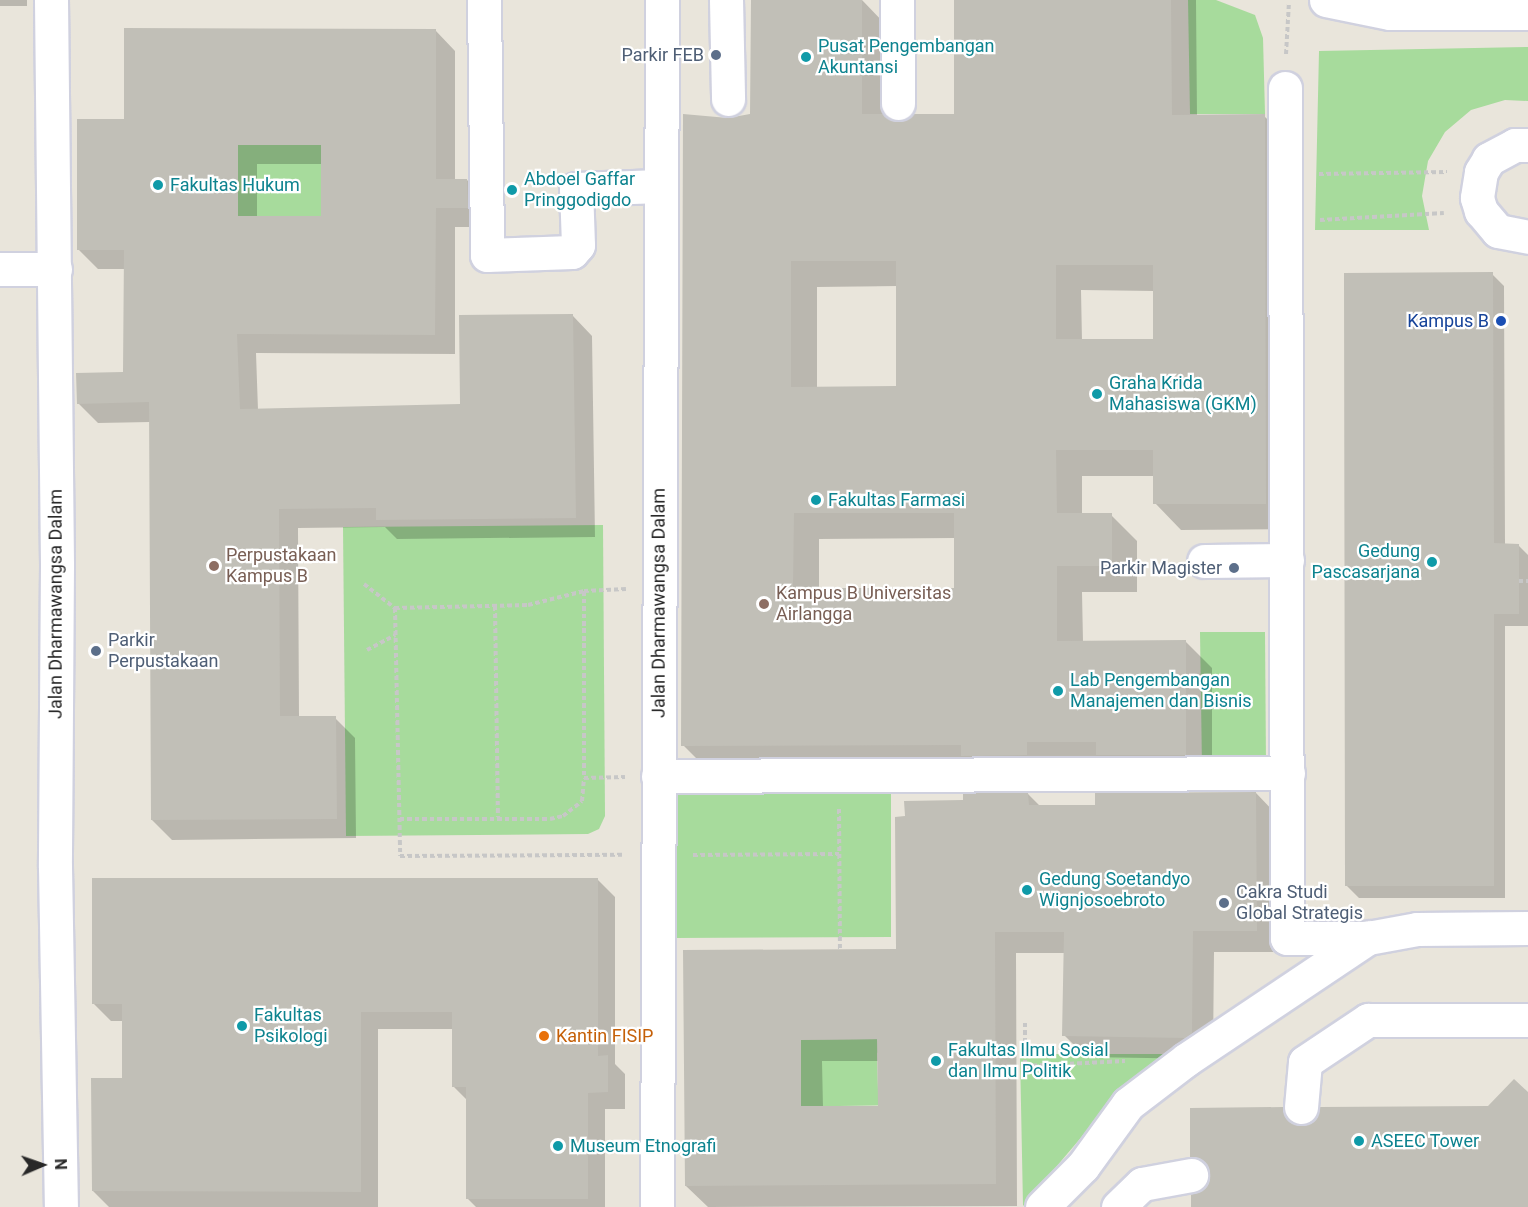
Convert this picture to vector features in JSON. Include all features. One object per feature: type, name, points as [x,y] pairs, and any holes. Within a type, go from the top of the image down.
[{"type":"street","name":"Jalan Dharmawangsa Dalam","points":[[51,0],[55,268],[55,867],[61,1207]]},
{"type":"street","points":[[484,0],[487,255],[492,258],[572,252],[578,245],[576,189],[660,186]]},
{"type":"street","name":"Jalan Dharmawangsa Dalam","points":[[657,1207],[662,0]]},
{"type":"street","points":[[726,0],[728,99]]},
{"type":"street","points":[[897,0],[898,103]]},
{"type":"street","points":[[1326,0],[1390,13],[1528,13]]},
{"type":"street","points":[[1285,88],[1287,938],[1368,938],[1416,929],[1528,928]]},
{"type":"street","points":[[1528,145],[1500,150],[1481,172],[1477,198],[1481,211],[1498,231],[1528,237]]},
{"type":"street","points":[[0,269],[55,268]]},
{"type":"street","points":[[1204,561],[1287,560]]},
{"type":"street","points":[[658,776],[1288,774]]},
{"type":"street","points":[[1058,1207],[1083,1166],[1128,1104],[1187,1059],[1368,938],[1418,923],[1528,923]]},
{"type":"street","points":[[1301,1107],[1305,1062],[1368,1020],[1528,1020]]},
{"type":"street","points":[[1042,1207],[1083,1166]]},
{"type":"street","points":[[1077,1207],[1083,1166]]},
{"type":"street","points":[[1118,1207],[1142,1184],[1191,1175]]},
{"type":"path","points":[[1285,88],[1289,0]]},
{"type":"path","points":[[1285,175],[1481,172]]},
{"type":"path","points":[[1285,221],[1481,211]]},
{"type":"path","points":[[1519,581],[1528,581]]},
{"type":"path","points":[[364,584],[395,608],[528,605],[584,591],[659,587]]},
{"type":"path","points":[[400,819],[498,817],[550,819],[563,816],[582,801],[584,591]]},
{"type":"path","points":[[495,606],[498,817]]},
{"type":"path","points":[[395,608],[400,856],[839,854]]},
{"type":"path","points":[[367,650],[396,635]]},
{"type":"path","points":[[584,778],[658,776]]},
{"type":"path","points":[[839,776],[840,949]]},
{"type":"path","points":[[1024,1023],[1025,1066],[1129,1061]]},
{"type":"green space","points":[[1188,0],[1216,0],[1255,15],[1263,38],[1265,114],[1190,114]]},
{"type":"green space","points":[[1528,47],[1528,101],[1505,100],[1471,110],[1445,132],[1428,161],[1422,196],[1429,230],[1315,230],[1319,51]]},
{"type":"green space","points":[[238,145],[321,145],[321,216],[238,216]]},
{"type":"green space","points":[[603,525],[605,816],[599,829],[588,834],[346,836],[343,527]]},
{"type":"green space","points":[[1200,632],[1265,632],[1266,766],[1202,767]]},
{"type":"green space","points":[[891,786],[891,937],[675,938],[675,787]]},
{"type":"green space","points":[[906,1039],[877,1053],[878,1090],[906,1105],[772,1107],[771,1091],[801,1091],[801,1053],[771,1040]]},
{"type":"green space","points":[[1020,1054],[1176,1054],[1123,1088],[1023,1206]]},
{"type":"building","points":[[751,0],[862,0],[862,114],[883,114],[898,122],[913,114],[954,114],[954,0],[1171,0],[1172,115],[1265,114],[1266,504],[1153,504],[1153,450],[1056,450],[1057,513],[1112,513],[1112,566],[1057,566],[1057,641],[1186,640],[1186,755],[1096,755],[1096,742],[1027,742],[1027,755],[961,756],[961,745],[681,746],[683,114],[728,118],[750,114]],"holes":[[[791,261],[896,261],[896,386],[791,387]],[[1056,265],[1153,265],[1153,339],[1056,339]],[[794,513],[954,513],[954,588],[793,588]]]},
{"type":"building","points":[[124,28],[436,29],[436,179],[467,179],[468,208],[436,208],[435,335],[237,334],[240,409],[460,404],[459,315],[573,314],[576,518],[376,520],[376,508],[279,509],[280,716],[336,716],[337,819],[151,820],[149,402],[77,404],[76,373],[123,372],[124,250],[77,250],[77,119],[124,119]],"holes":[[[238,145],[321,145],[321,216],[238,216]]]},
{"type":"building","name":"Gedung Pascasarjana","points":[[1493,272],[1494,543],[1519,544],[1519,614],[1494,614],[1494,886],[1345,886],[1344,273]]},
{"type":"building","points":[[1256,792],[1257,931],[1193,931],[1192,1033],[1185,1038],[1062,1036],[1064,932],[995,932],[996,1184],[685,1186],[683,950],[896,949],[895,817],[905,816],[904,801],[963,800],[963,793],[1028,793],[1029,805],[1095,805],[1095,793]],"holes":[[[877,1039],[878,1106],[801,1106],[801,1040]]]},
{"type":"building","name":"Fakultas Psikologi","points":[[92,878],[598,878],[598,1056],[608,1055],[608,1092],[588,1093],[588,1199],[466,1199],[466,1087],[452,1087],[452,1012],[361,1012],[361,1192],[92,1191],[91,1078],[122,1078],[122,1004],[92,1004]]},
{"type":"building","name":"ASEEC Tower","points":[[1514,1079],[1528,1092],[1528,1207],[1191,1207],[1191,1194],[1204,1189],[1209,1172],[1205,1162],[1190,1157],[1190,1108],[1283,1107],[1290,1122],[1300,1126],[1316,1118],[1320,1107],[1488,1106]]},
{"type":"place","name":"Parkir FEB","points":[[716,55]]},
{"type":"place","name":"Pusat Pengembangan Akuntansi","points":[[806,57]]},
{"type":"place","name":"Fakultas Hukum","points":[[158,185]]},
{"type":"place","name":"Abdoel Gaffar Pringgodigdo","points":[[512,190]]},
{"type":"place","name":"Kampus B","points":[[1501,321]]},
{"type":"place","name":"Graha Krida Mahasiswa (GKM)","points":[[1097,394]]},
{"type":"place","name":"Fakultas Farmasi","points":[[816,500]]},
{"type":"place","name":"Gedung Pascasarjana","points":[[1432,562]]},
{"type":"place","name":"Perpustakaan Kampus B","points":[[214,566]]},
{"type":"place","name":"Parkir Magister","points":[[1234,568]]},
{"type":"place","name":"Kampus B Universitas Airlangga","points":[[764,604]]},
{"type":"place","name":"Parkir Perpustakaan","points":[[96,651]]},
{"type":"place","name":"Lab Pengembangan Manajemen dan Bisnis","points":[[1058,691]]},
{"type":"place","name":"Gedung Soetandyo Wignjosoebroto","points":[[1027,890]]},
{"type":"place","name":"Cakra Studi Global Strategis","points":[[1224,903]]},
{"type":"place","name":"Fakultas Psikologi","points":[[242,1026]]},
{"type":"place","name":"Kantin FISIP","points":[[544,1036]]},
{"type":"place","name":"Fakultas Ilmu Sosial dan Ilmu Politik","points":[[936,1061]]},
{"type":"place","name":"ASEEC Tower","points":[[1359,1141]]},
{"type":"place","name":"Museum Etnografi","points":[[558,1146]]}]
